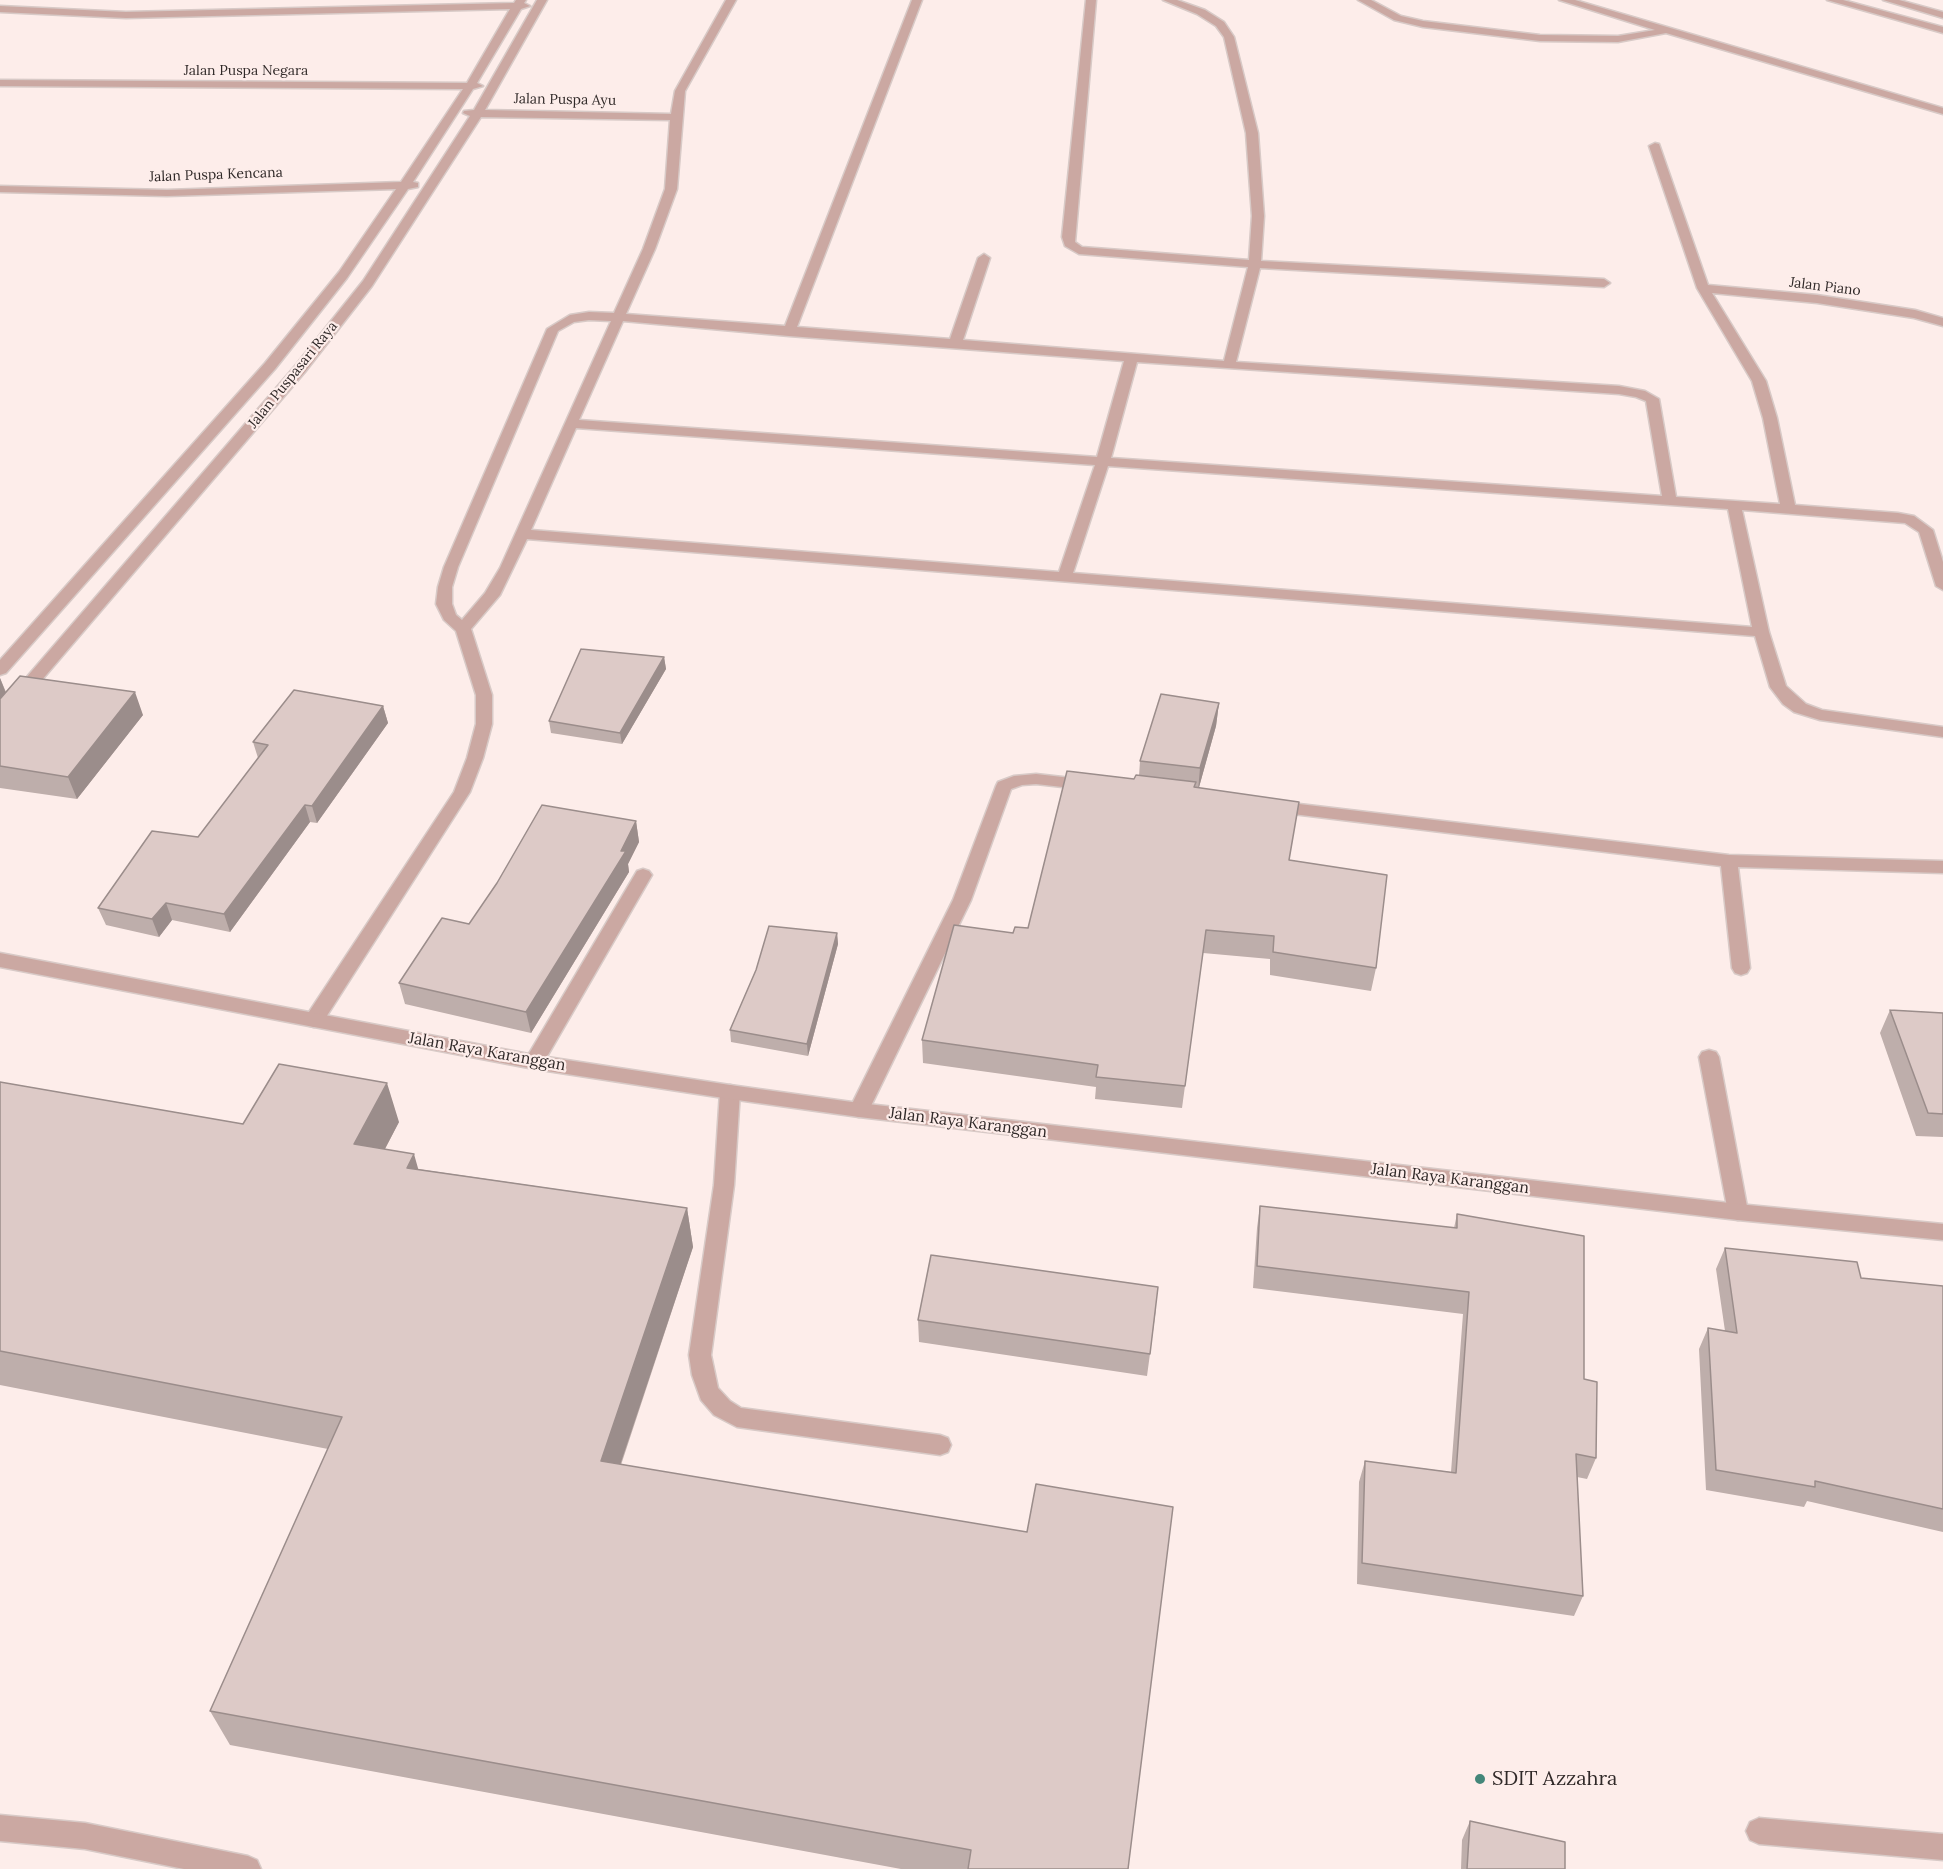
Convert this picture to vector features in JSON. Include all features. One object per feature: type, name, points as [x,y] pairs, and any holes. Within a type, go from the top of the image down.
[{"type":"street","points":[[463,629],[492,595],[524,534],[617,317],[649,249],[671,189],[680,91],[731,0]]},
{"type":"street","points":[[789,332],[917,0]]},
{"type":"street","points":[[1091,0],[1068,237],[1070,243],[1079,250],[1255,264],[1604,283]]},
{"type":"street","points":[[1168,0],[1202,12],[1220,24],[1229,37],[1252,133],[1258,216],[1255,264],[1229,365]]},
{"type":"street","points":[[1363,0],[1398,18],[1423,24],[1540,38],[1618,39],[1667,32]]},
{"type":"street","points":[[1564,0],[1943,111]]},
{"type":"street","points":[[1832,0],[1943,30]]},
{"type":"street","points":[[1888,0],[1943,15]]},
{"type":"street","name":"Jalan Puspasari Raya","points":[[0,670],[270,366],[343,274],[454,113],[519,3]]},
{"type":"street","points":[[0,9],[126,15],[541,3]]},
{"type":"street","name":"Jalan Puspasari Raya","points":[[0,718],[300,369],[368,283],[434,185],[541,3]]},
{"type":"street","name":"Jalan Puspa Negara","points":[[0,83],[466,91]]},
{"type":"street","points":[[6,93],[20,84]]},
{"type":"street","name":"Jalan Puspa Negara","points":[[6,93],[489,91]]},
{"type":"street","name":"Jalan Puspa Ayu","points":[[454,113],[676,117]]},
{"type":"street","points":[[1655,146],[1703,288],[1759,381],[1770,418],[1788,508]]},
{"type":"street","name":"Jalan Puspa Kencana","points":[[0,189],[167,193],[434,185]]},
{"type":"street","points":[[955,344],[984,258]]},
{"type":"street","name":"Jalan Piano","points":[[1703,288],[1817,299],[1916,314],[1943,322]]},
{"type":"street","points":[[314,1020],[462,792],[475,758],[484,724],[484,694],[463,629],[449,617],[444,604],[448,577],[549,338],[554,329],[570,319],[589,316],[617,317],[1131,358],[1619,390],[1652,399],[1670,501]]},
{"type":"street","points":[[1065,576],[1103,461],[1131,358]]},
{"type":"street","points":[[572,424],[1788,508],[1909,519],[1926,530],[1943,586]]},
{"type":"street","points":[[1734,506],[1761,632],[1778,687],[1800,708],[1820,715],[1943,732]]},
{"type":"street","points":[[524,534],[1761,632]]},
{"type":"street","points":[[860,1110],[962,900],[1004,786],[1020,780],[1036,779],[1107,787]]},
{"type":"street","points":[[1259,805],[1729,861],[1943,867]]},
{"type":"street","points":[[1729,861],[1741,968]]},
{"type":"street","points":[[534,1062],[643,875]]},
{"type":"street","name":"Jalan Raya Karanggan","points":[[0,960],[534,1062],[730,1092],[860,1110],[1738,1212],[1943,1232]]},
{"type":"street","points":[[1709,1057],[1738,1212]]},
{"type":"street","points":[[730,1092],[724,1185],[700,1355],[709,1393],[722,1408],[737,1417],[940,1445]]},
{"type":"street","points":[[0,1828],[85,1836],[248,1869]]},
{"type":"street","points":[[1759,1831],[1943,1847]]},
{"type":"building","points":[[581,649],[664,657],[620,733],[549,721]]},
{"type":"building","points":[[20,676],[135,692],[68,777],[0,766],[0,699]]},
{"type":"building","points":[[294,690],[383,706],[312,806],[305,805],[224,914],[166,903],[152,919],[98,908],[152,831],[198,837],[268,745],[253,742]]},
{"type":"building","points":[[1161,694],[1219,703],[1200,768],[1140,761]]},
{"type":"building","points":[[1067,771],[1134,779],[1136,775],[1196,782],[1194,787],[1299,802],[1289,860],[1387,875],[1376,968],[1273,952],[1274,936],[1206,930],[1185,1086],[1096,1077],[1098,1065],[922,1040],[954,925],[1013,933],[1015,927],[1028,928]]},
{"type":"building","points":[[542,805],[636,821],[621,851],[626,851],[526,1012],[399,983],[442,918],[469,924],[497,883]]},
{"type":"building","points":[[769,926],[837,933],[807,1044],[730,1030],[756,970]]},
{"type":"building","points":[[1890,1010],[1943,1013],[1943,1114],[1928,1113]]},
{"type":"building","points":[[279,1064],[387,1083],[354,1144],[414,1154],[407,1168],[687,1208],[601,1461],[1027,1532],[1036,1484],[1173,1507],[1128,1869],[968,1869],[971,1850],[210,1711],[342,1417],[0,1351],[0,1082],[243,1124]]},
{"type":"building","points":[[1260,1206],[1457,1228],[1457,1214],[1584,1236],[1584,1379],[1597,1382],[1596,1458],[1576,1454],[1583,1596],[1362,1563],[1365,1461],[1456,1473],[1469,1292],[1257,1266]]},
{"type":"building","points":[[1725,1248],[1857,1262],[1861,1278],[1943,1286],[1943,1509],[1815,1481],[1815,1487],[1716,1470],[1708,1328],[1737,1333]]},
{"type":"building","points":[[931,1255],[1158,1287],[1150,1354],[918,1320]]},
{"type":"building","points":[[1470,1821],[1565,1842],[1565,1869],[1467,1869]]},
{"type":"place","name":"SDIT Azzahra","points":[[1480,1779]]}]
